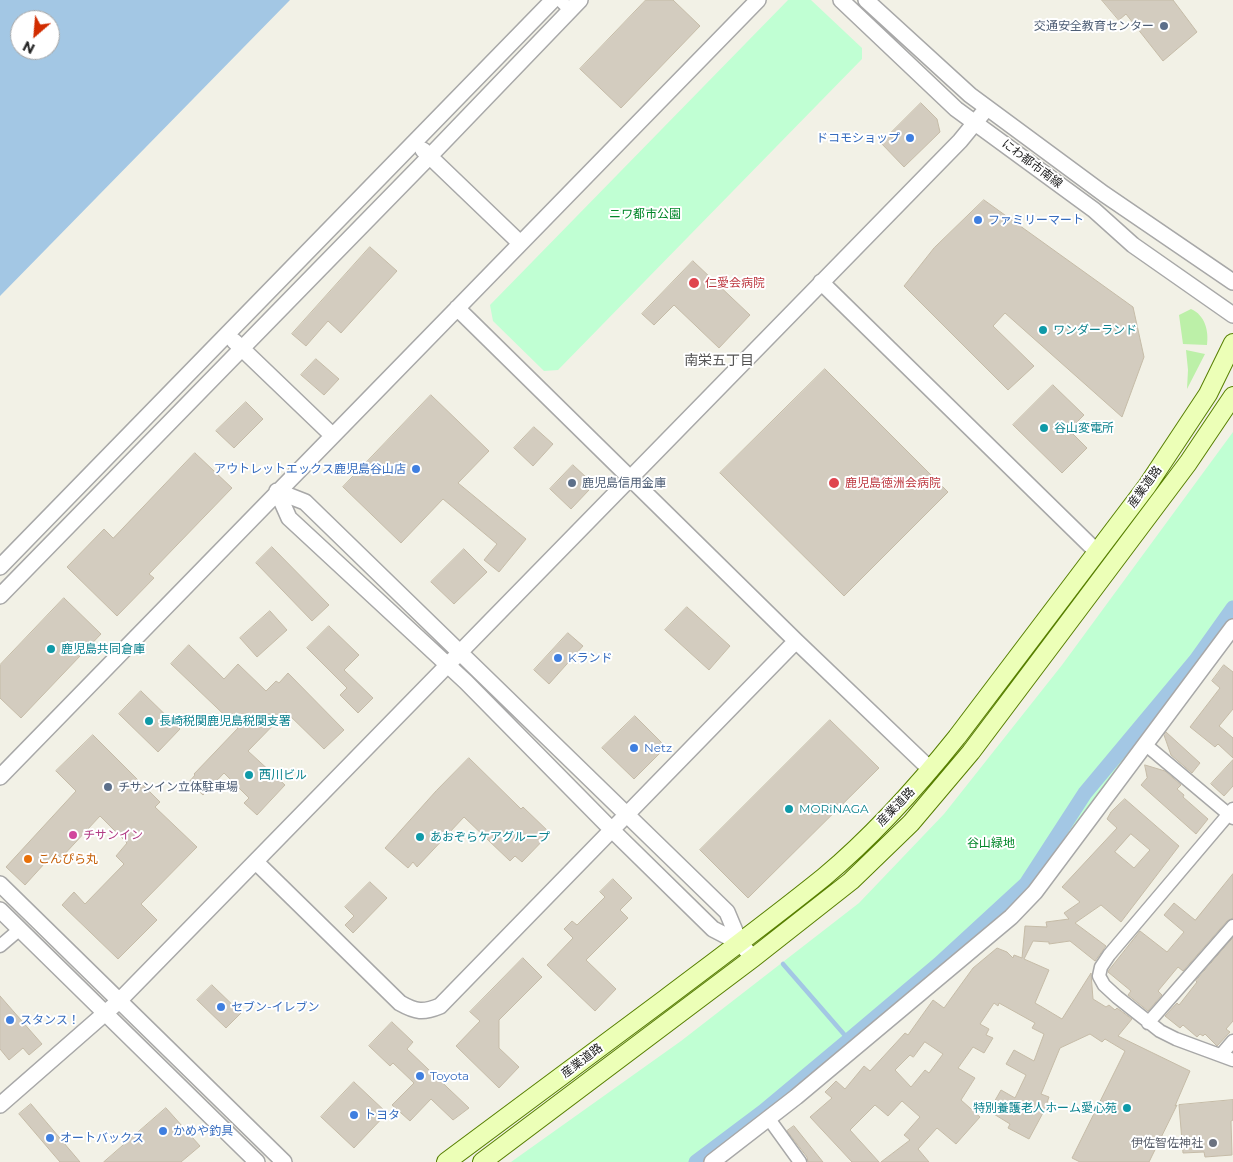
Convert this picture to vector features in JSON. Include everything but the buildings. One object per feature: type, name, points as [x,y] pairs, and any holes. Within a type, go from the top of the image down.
[{"type":"main road","name":"産業道路","points":[[446,1162],[740,942],[825,876],[865,839],[931,770],[1147,486],[1208,394],[1233,343]]},
{"type":"main road","name":"産業道路","points":[[482,1162],[753,958],[851,881],[891,842],[930,801],[971,752],[1188,462],[1233,396]]},
{"type":"street","points":[[0,567],[553,0]]},
{"type":"street","points":[[0,777],[758,0]]},
{"type":"street","name":"にわ都市南線","points":[[841,0],[956,109],[1094,210],[1133,245],[1233,315]]},
{"type":"street","name":"にわ都市南線","points":[[866,0],[970,95],[1104,194],[1233,282]]},
{"type":"street","points":[[0,596],[430,156],[570,3]]},
{"type":"street","points":[[0,1104],[119,1001],[960,141],[987,108]]},
{"type":"street","points":[[415,142],[520,243]]},
{"type":"street","points":[[821,282],[1096,552]]},
{"type":"street","points":[[457,308],[796,641],[931,770]]},
{"type":"street","points":[[228,335],[332,435]]},
{"type":"street","points":[[278,491],[305,502],[727,912],[740,942],[753,958]]},
{"type":"street","points":[[278,491],[289,518],[449,665],[713,929],[740,942]]},
{"type":"street","points":[[712,1162],[769,1119],[1011,916],[1035,892],[1233,627]]},
{"type":"street","points":[[256,862],[400,1003],[410,1009],[427,1011],[440,1006],[796,641]]},
{"type":"street","points":[[1146,745],[1231,814],[1100,967],[1099,976],[1104,985],[1117,997],[1148,1022],[1176,1039],[1227,1058],[1233,1042]]},
{"type":"street","points":[[0,884],[284,1162]]},
{"type":"street","points":[[0,910],[257,1162]]},
{"type":"street","points":[[1148,1022],[1233,926]]},
{"type":"street","points":[[0,946],[20,929]]},
{"type":"street","points":[[769,1119],[800,1162]]},
{"type":"green space","name":"ニワ都市公園","points":[[788,0],[811,0],[862,48],[862,59],[558,370],[544,371],[493,321],[490,305]]},
{"type":"green space","points":[[1191,309],[1203,319],[1207,334],[1207,345],[1183,344],[1179,315]]},
{"type":"green space","points":[[1186,350],[1205,354],[1187,389],[1188,370]]},
{"type":"green space","name":"谷山緑地","points":[[1233,432],[1233,615],[1028,886],[941,966],[766,1113],[700,1162],[511,1162],[681,1041],[859,903],[944,814],[1062,665]]},
{"type":"water","points":[[0,0],[290,0],[0,296]]},
{"type":"waterway","points":[[696,1162],[764,1111],[849,1040],[939,964],[1026,884],[1085,793],[1196,660],[1233,608]]},
{"type":"waterway","points":[[783,964],[849,1040]]},
{"type":"place","name":"交通安全教育センター","points":[[1164,26]]},
{"type":"place","name":"ドコモショップ","points":[[910,138]]},
{"type":"place","name":"ファミリーマート","points":[[978,220]]},
{"type":"place","name":"仁愛会病院","points":[[694,283]]},
{"type":"place","name":"ワンダーランド","points":[[1043,330]]},
{"type":"place","name":"谷山変電所","points":[[1044,428]]},
{"type":"place","name":"アウトレットエックス鹿児島谷山店","points":[[416,469]]},
{"type":"place","name":"鹿児島信用金庫","points":[[572,483]]},
{"type":"place","name":"鹿児島徳洲会病院","points":[[834,483]]},
{"type":"place","name":"鹿児島共同倉庫","points":[[51,649]]},
{"type":"place","name":"Kランド","points":[[558,658]]},
{"type":"place","name":"長崎税関鹿児島税関支署","points":[[149,721]]},
{"type":"place","name":"Netz","points":[[634,748]]},
{"type":"place","name":"西川ビル","points":[[249,775]]},
{"type":"place","name":"チサンイン立体駐車場","points":[[108,787]]},
{"type":"place","name":"MORiNAGA","points":[[789,809]]},
{"type":"place","name":"チサンイン","points":[[73,835]]},
{"type":"place","name":"あおぞらケアグループ","points":[[420,837]]},
{"type":"place","name":"こんぴら丸","points":[[28,859]]},
{"type":"place","name":"セブン-イレブン","points":[[221,1007]]},
{"type":"place","name":"スタンス！","points":[[10,1020]]},
{"type":"place","name":"Toyota","points":[[420,1076]]},
{"type":"place","name":"特別養護老人ホーム愛心苑","points":[[1127,1108]]},
{"type":"place","name":"トヨタ","points":[[354,1115]]},
{"type":"place","name":"かめや釣具","points":[[163,1131]]},
{"type":"place","name":"オートバックス","points":[[50,1138]]},
{"type":"place","name":"伊佐智佐神社","points":[[1213,1143]]},
{"type":"district","name":"南栄五丁目","points":[[719,361]]}]
